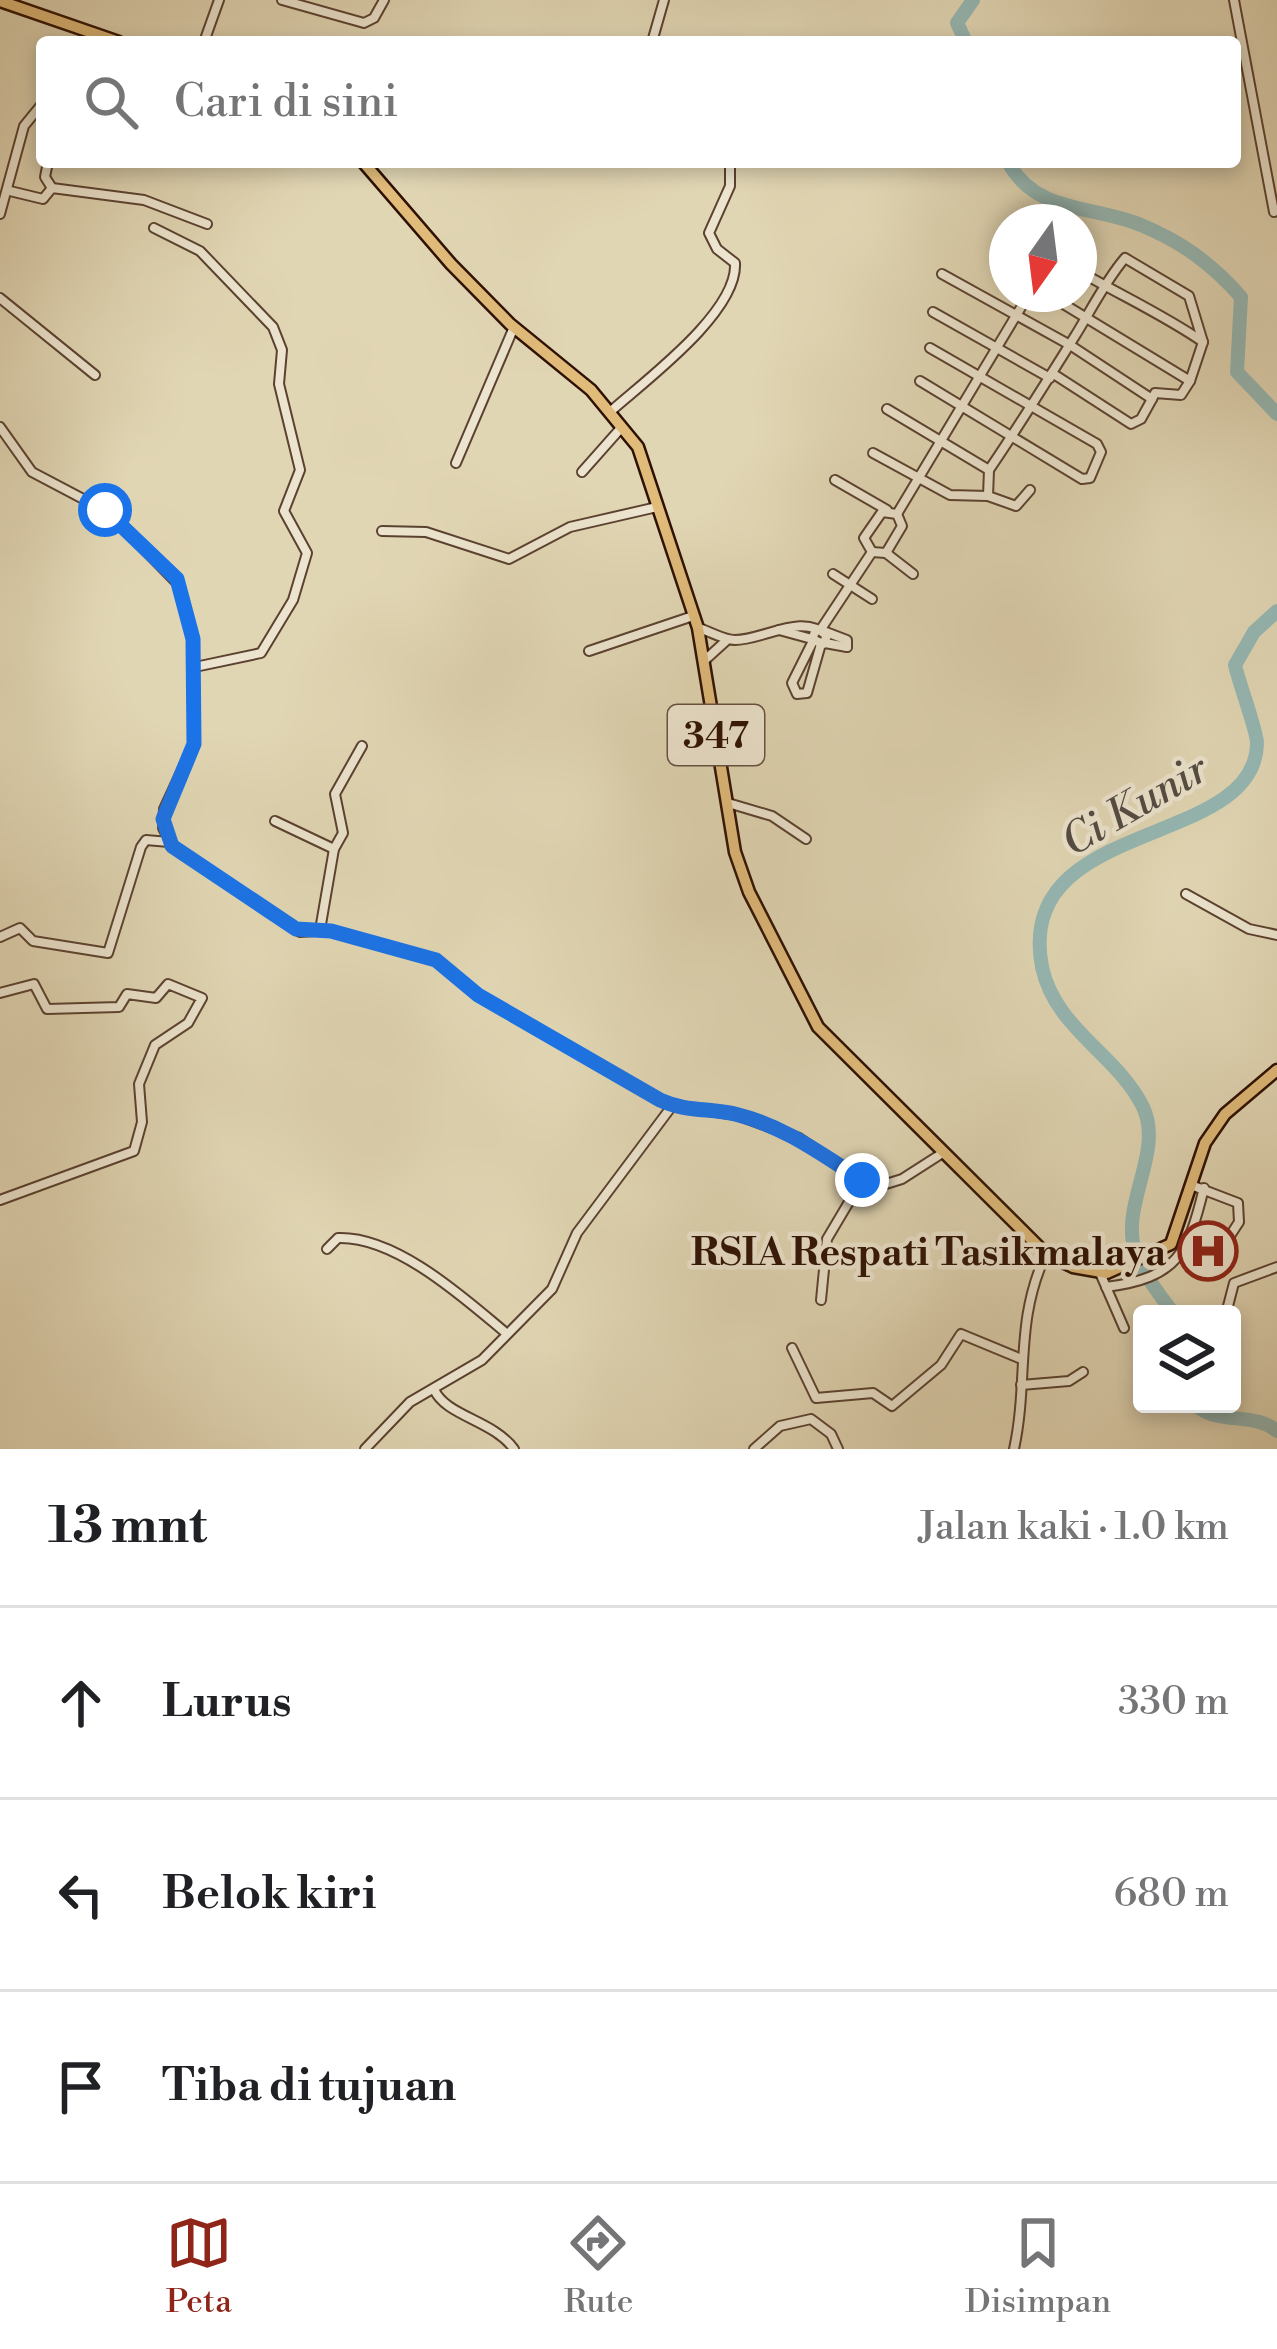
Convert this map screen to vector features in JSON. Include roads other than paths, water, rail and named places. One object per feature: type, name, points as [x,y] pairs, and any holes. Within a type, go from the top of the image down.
[{"type":"main road","points":[[0,1],[83,36]]},
{"type":"main road","name":"347","points":[[368,168],[514,327],[611,411],[646,464],[704,660],[735,852],[749,892],[818,1027],[940,1154],[1046,1254],[1104,1273]]},
{"type":"main road","points":[[1104,1273],[1152,1254],[1179,1234],[1198,1186],[1201,1151],[1225,1114],[1277,1070]]},
{"type":"street","points":[[206,36],[219,0]]},
{"type":"street","points":[[282,0],[364,23],[384,0]]},
{"type":"street","points":[[654,36],[664,0]]},
{"type":"street","points":[[1234,0],[1241,36]]},
{"type":"street","points":[[1241,37],[1274,212]]},
{"type":"street","points":[[0,214],[24,126],[36,111]]},
{"type":"street","points":[[47,168],[45,177],[52,188]]},
{"type":"street","points":[[611,411],[707,322],[733,278],[735,263],[717,249],[709,233],[730,187],[730,168]]},
{"type":"street","points":[[10,190],[47,199],[52,188]]},
{"type":"street","points":[[52,188],[144,200],[207,224]]},
{"type":"street","points":[[154,228],[200,251],[272,324],[282,350],[279,384],[300,470],[284,511],[308,553],[293,600],[261,653],[195,667]]},
{"type":"street","points":[[933,312],[1051,376],[1131,424],[1157,393],[1181,395],[1190,381],[1203,343],[1189,296],[1123,259],[1051,376],[989,470],[988,496]]},
{"type":"street","points":[[942,274],[989,297]]},
{"type":"street","points":[[1097,281],[1203,343]]},
{"type":"street","points":[[0,298],[95,375]]},
{"type":"street","points":[[913,574],[886,554],[872,552],[863,538],[874,519],[893,512],[918,479],[1017,312]]},
{"type":"street","points":[[1020,312],[1152,399]]},
{"type":"street","points":[[1077,312],[1190,381]]},
{"type":"street","points":[[456,463],[514,327]]},
{"type":"street","points":[[920,382],[1086,480],[1100,446],[930,348]]},
{"type":"street","points":[[886,409],[989,470]]},
{"type":"street","points":[[582,472],[622,426]]},
{"type":"street","points":[[0,428],[32,472],[108,512],[173,574],[192,633],[195,667],[193,749],[163,819],[170,842]]},
{"type":"street","points":[[873,452],[955,497],[988,496],[1016,506],[1030,490]]},
{"type":"street","points":[[835,480],[893,512],[902,526],[886,554]]},
{"type":"street","points":[[382,530],[426,532],[509,559],[565,529],[659,506]]},
{"type":"street","points":[[819,637],[807,693],[797,694],[792,683],[819,637],[850,585],[872,552]]},
{"type":"street","points":[[832,574],[872,598]]},
{"type":"street","points":[[589,651],[695,622],[727,640]]},
{"type":"street","points":[[704,660],[727,640],[779,630],[819,637]]},
{"type":"street","points":[[320,930],[334,849],[343,833],[338,785],[362,746]]},
{"type":"street","points":[[728,803],[772,816],[806,839]]},
{"type":"street","points":[[275,821],[334,849]]},
{"type":"street","points":[[0,937],[18,928],[34,940],[108,953],[140,847],[148,839],[170,842],[253,904],[300,932],[320,930],[436,960],[478,995],[672,1106],[737,1115],[800,1138],[862,1180],[886,1184],[902,1179],[940,1154]]},
{"type":"street","points":[[1186,894],[1249,929],[1277,934]]},
{"type":"street","points":[[0,993],[34,984],[46,1010],[119,1007],[127,994],[154,998],[168,984],[202,998],[188,1023],[155,1045],[138,1089],[142,1121],[134,1151],[0,1200]]},
{"type":"street","points":[[365,1449],[410,1402],[476,1365],[555,1285],[577,1233],[672,1106]]},
{"type":"street","points":[[821,1300],[827,1239],[862,1180]]},
{"type":"street","points":[[1106,1287],[1153,1276],[1190,1245],[1198,1186],[1227,1195],[1241,1211],[1224,1245]]},
{"type":"street","points":[[327,1249],[338,1238],[348,1238],[385,1250],[506,1333]]},
{"type":"street","points":[[1014,1449],[1019,1358],[1029,1298],[1046,1254]]},
{"type":"street","points":[[1228,1305],[1234,1283],[1277,1267]]},
{"type":"street","points":[[1104,1273],[1124,1328]]},
{"type":"street","points":[[816,1398],[873,1393],[894,1406],[941,1365],[962,1334],[1019,1358]]},
{"type":"street","points":[[792,1348],[816,1398],[814,1420]]},
{"type":"street","points":[[1021,1385],[1070,1381],[1083,1372]]},
{"type":"street","points":[[434,1389],[442,1404],[490,1424],[514,1449]]},
{"type":"street","points":[[754,1449],[779,1426],[814,1420],[831,1434],[838,1449]]},
{"type":"waterway","name":"Ci Kunir","points":[[963,36],[957,23],[973,0]]},
{"type":"waterway","name":"Ci Kunir","points":[[1012,168],[1050,200],[1141,225],[1183,247],[1219,274],[1241,297],[1237,372],[1277,414]]},
{"type":"waterway","name":"Ci Kunir","points":[[1168,1305],[1144,1271],[1133,1243],[1134,1209],[1149,1140],[1143,1107],[1118,1072],[1073,1025],[1049,989],[1042,967],[1043,918],[1063,883],[1097,858],[1219,802],[1246,777],[1257,743],[1235,665],[1254,632],[1277,611]]},
{"type":"waterway","name":"Ci Kunir","points":[[1208,1413],[1257,1421],[1277,1431]]},
{"type":"place","name":"RSIA Respati Tasikmalaya","points":[[1208,1251]]}]
